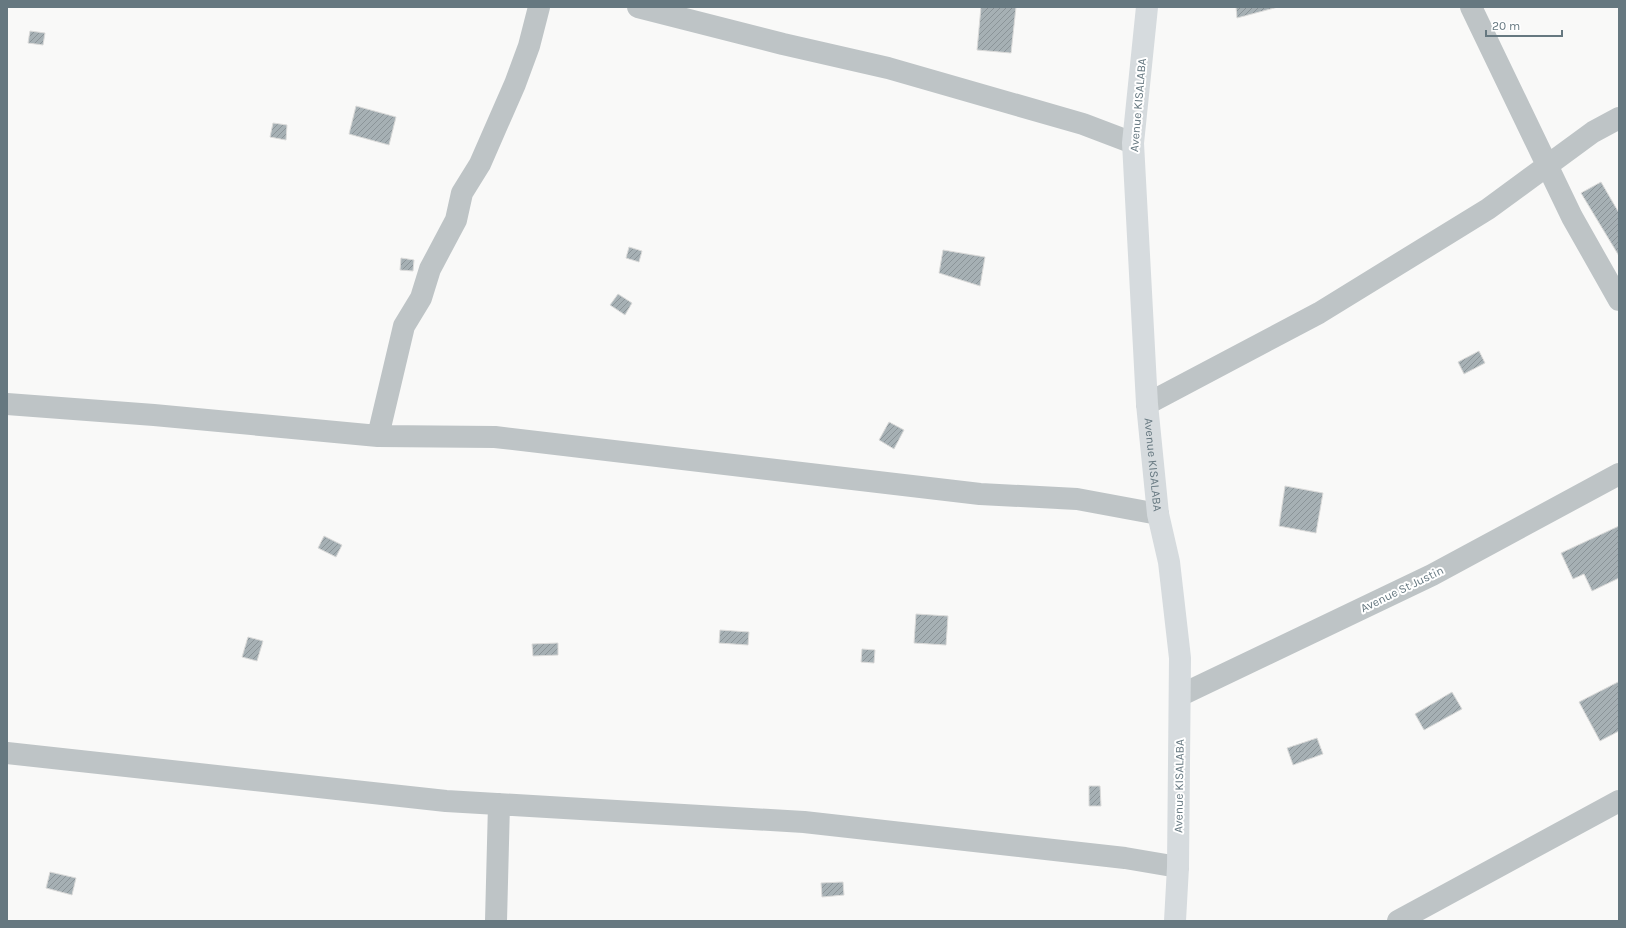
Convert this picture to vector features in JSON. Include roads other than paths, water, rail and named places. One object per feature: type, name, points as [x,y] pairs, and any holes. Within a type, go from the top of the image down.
[{"type":"street","points":[[378,436],[404,326],[421,298],[430,269],[456,220],[462,193],[480,164],[515,84],[529,46],[539,7]]},
{"type":"street","points":[[638,7],[782,44],[888,68],[1083,124],[1133,143]]},
{"type":"street","name":"Avenue KISALABA","points":[[1147,7],[1133,143],[1147,404],[1158,514],[1169,562],[1180,658],[1178,867],[1175,921]]},
{"type":"street","points":[[1471,7],[1572,217],[1619,300]]},
{"type":"street","points":[[1147,404],[1319,313],[1488,209],[1594,132],[1619,118]]},
{"type":"street","points":[[7,404],[154,415],[378,436],[495,437],[980,494],[1077,499],[1158,514]]},
{"type":"street","name":"Avenue St Justin","points":[[1180,695],[1432,575],[1619,474]]},
{"type":"street","points":[[7,753],[446,801],[804,822],[1125,858],[1178,867]]},
{"type":"street","points":[[1398,921],[1619,800]]},
{"type":"street","points":[[496,921],[499,804]]}]
